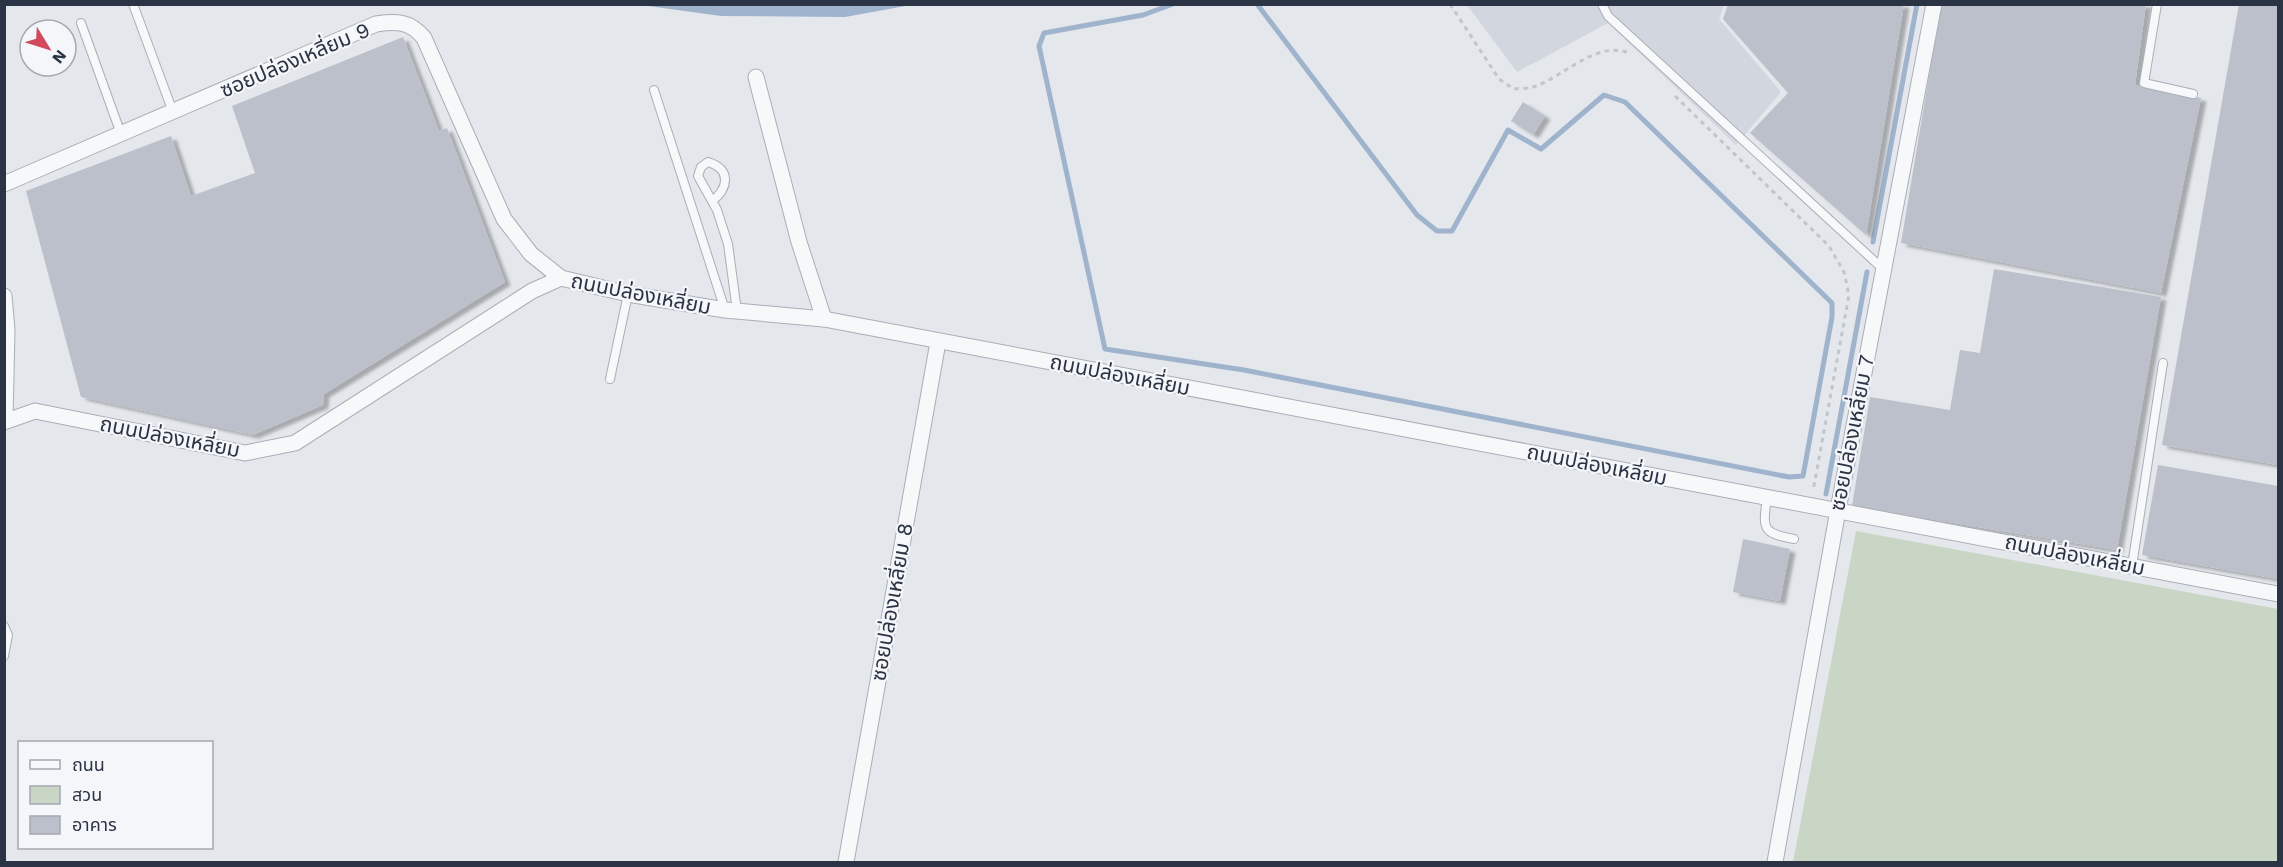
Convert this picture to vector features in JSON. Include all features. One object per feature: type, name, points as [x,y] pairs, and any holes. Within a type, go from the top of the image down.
[{"type":"street","name":"ซอยปล่องเหลี่ยม 7","points":[[1775,862],[1838,510],[1934,4]]},
{"type":"street","name":"ซอยปล่องเหลี่ยม 9","points":[[4,184],[376,24],[397,21],[407,23],[424,38],[504,219],[531,254],[561,278]]},
{"type":"street","points":[[756,77],[799,242],[824,319]]},
{"type":"street","name":"ถนนปล่องเหลี่ยม","points":[[5,422],[35,411],[245,453],[295,443],[532,291],[561,278],[628,294],[731,310],[824,319],[2278,594]]},
{"type":"street","points":[[4,296],[7,330],[5,422]]},
{"type":"street","name":"ซอยปล่องเหลี่ยม 8","points":[[846,862],[938,342]]},
{"type":"lane","points":[[133,4],[173,112]]},
{"type":"lane","points":[[1602,4],[1608,16],[1883,269]]},
{"type":"lane","points":[[2157,4],[2144,83],[2193,94]]},
{"type":"lane","points":[[81,23],[121,134]]},
{"type":"lane","points":[[654,90],[731,310]]},
{"type":"lane","points":[[712,201],[725,190],[727,182],[722,170],[708,162],[701,167],[698,176],[712,201],[728,244],[731,310]]},
{"type":"lane","points":[[610,379],[628,294]]},
{"type":"lane","points":[[2132,566],[2163,363]]},
{"type":"lane","points":[[1767,497],[1763,522],[1766,528],[1772,535],[1794,539]]},
{"type":"lane","points":[[4,626],[8,635],[4,656]]},
{"type":"path","points":[[1450,4],[1499,78],[1514,89],[1533,87],[1604,51],[1617,48],[1632,54]]},
{"type":"path","points":[[1675,96],[1829,246],[1844,272],[1849,295],[1811,505]]},
{"type":"shaded area","points":[[1467,5],[1724,5],[1719,19],[1781,92],[1736,145],[1608,23],[1517,72]]},
{"type":"green space","points":[[1856,531],[2278,609],[2278,862],[1793,862]]},
{"type":"water","points":[[911,4],[845,17],[721,16],[641,5]]},
{"type":"building","points":[[1728,4],[1904,4],[1866,235],[1750,133],[1788,93],[1723,19]]},
{"type":"building","points":[[1941,4],[2146,4],[2135,85],[2201,98],[2161,293],[1901,243]]},
{"type":"building","points":[[2239,4],[2278,4],[2278,465],[2162,445]]},
{"type":"building","points":[[403,37],[439,131],[447,128],[505,282],[324,394],[323,405],[253,435],[81,397],[26,191],[171,136],[191,196],[255,173],[232,106]]},
{"type":"building","points":[[1523,102],[1545,116],[1533,135],[1511,121]]},
{"type":"building","points":[[1994,269],[2161,297],[2117,550],[1852,506],[1870,397],[1950,410],[1960,350],[1980,353]]},
{"type":"building","points":[[2158,465],[2278,486],[2278,579],[2142,555]]},
{"type":"building","points":[[1743,539],[1790,549],[1780,601],[1733,592]]},
{"type":"waterway","points":[[1173,4],[1143,15],[1044,33],[1039,46],[1105,349],[1244,370],[1789,477],[1803,476],[1832,317],[1832,303],[1625,102],[1604,95],[1541,149],[1508,130],[1452,231],[1437,231],[1417,215],[1257,4]]},
{"type":"waterway","points":[[1873,242],[1917,4]]},
{"type":"waterway","points":[[1826,494],[1867,272]]}]
